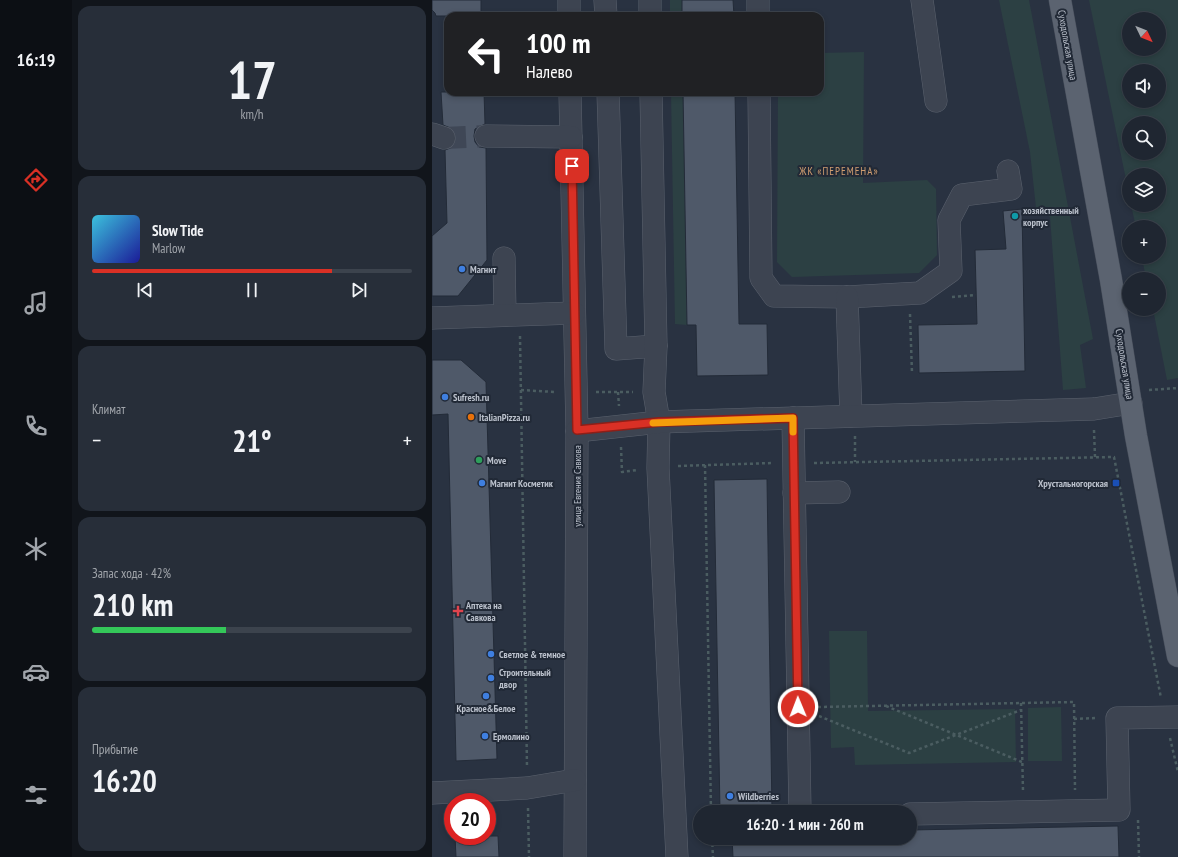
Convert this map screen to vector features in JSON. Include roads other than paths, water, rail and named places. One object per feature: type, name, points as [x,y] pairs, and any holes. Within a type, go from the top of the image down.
[{"type":"main road","name":"Суходольская улица","points":[[1060,0],[1111,280],[1131,403],[1174,616],[1178,656]]},
{"type":"street","points":[[569,0],[569,12]]},
{"type":"street","points":[[605,0],[606,12]]},
{"type":"street","points":[[650,0],[650,12]]},
{"type":"street","points":[[758,0],[758,12]]},
{"type":"street","points":[[922,0],[936,101]]},
{"type":"street","name":"улица Евгения Савкова","points":[[570,96],[577,430],[576,857]]},
{"type":"street","points":[[608,96],[616,349],[656,346]]},
{"type":"street","points":[[651,96],[656,346],[654,392],[659,422],[658,468],[677,857]]},
{"type":"street","points":[[759,96],[761,278],[774,296],[847,297],[920,293],[951,271],[949,220],[962,195],[1011,189],[1008,171]]},
{"type":"street","points":[[486,136],[571,137]]},
{"type":"street","points":[[504,258],[512,315]]},
{"type":"street","points":[[847,297],[851,416]]},
{"type":"street","points":[[432,318],[574,313]]},
{"type":"street","points":[[577,430],[659,422],[1094,409],[1131,403]]},
{"type":"street","points":[[793,418],[800,805]]},
{"type":"street","points":[[794,493],[839,492]]},
{"type":"street","points":[[917,814],[1119,810],[1118,718],[1172,717]]},
{"type":"street","points":[[432,793],[527,788],[576,780]]},
{"type":"tunnel","points":[[444,138],[486,136]]},
{"type":"place","name":"хозяйственный корпус","points":[[1015,216]]},
{"type":"place","name":"Магнит","points":[[462,269]]},
{"type":"place","name":"Sufresh.ru","points":[[445,397]]},
{"type":"place","name":"ItalianPizza.ru","points":[[471,417]]},
{"type":"place","name":"Move","points":[[479,460]]},
{"type":"place","name":"Магнит Косметик","points":[[482,483]]},
{"type":"place","name":"Хрустальногорская","points":[[1116,483]]},
{"type":"place","name":"Аптека на Савкова","points":[[458,611]]},
{"type":"place","name":"Светлое & темное","points":[[491,654]]},
{"type":"place","name":"Строительный двор","points":[[491,678]]},
{"type":"place","name":"Красное&Белое","points":[[486,696]]},
{"type":"place","name":"Ермолино","points":[[485,736]]},
{"type":"place","name":"Wildberries","points":[[730,796]]},
{"type":"district","name":"ЖК «ПЕРЕМЕНА»","points":[[839,171]]}]
